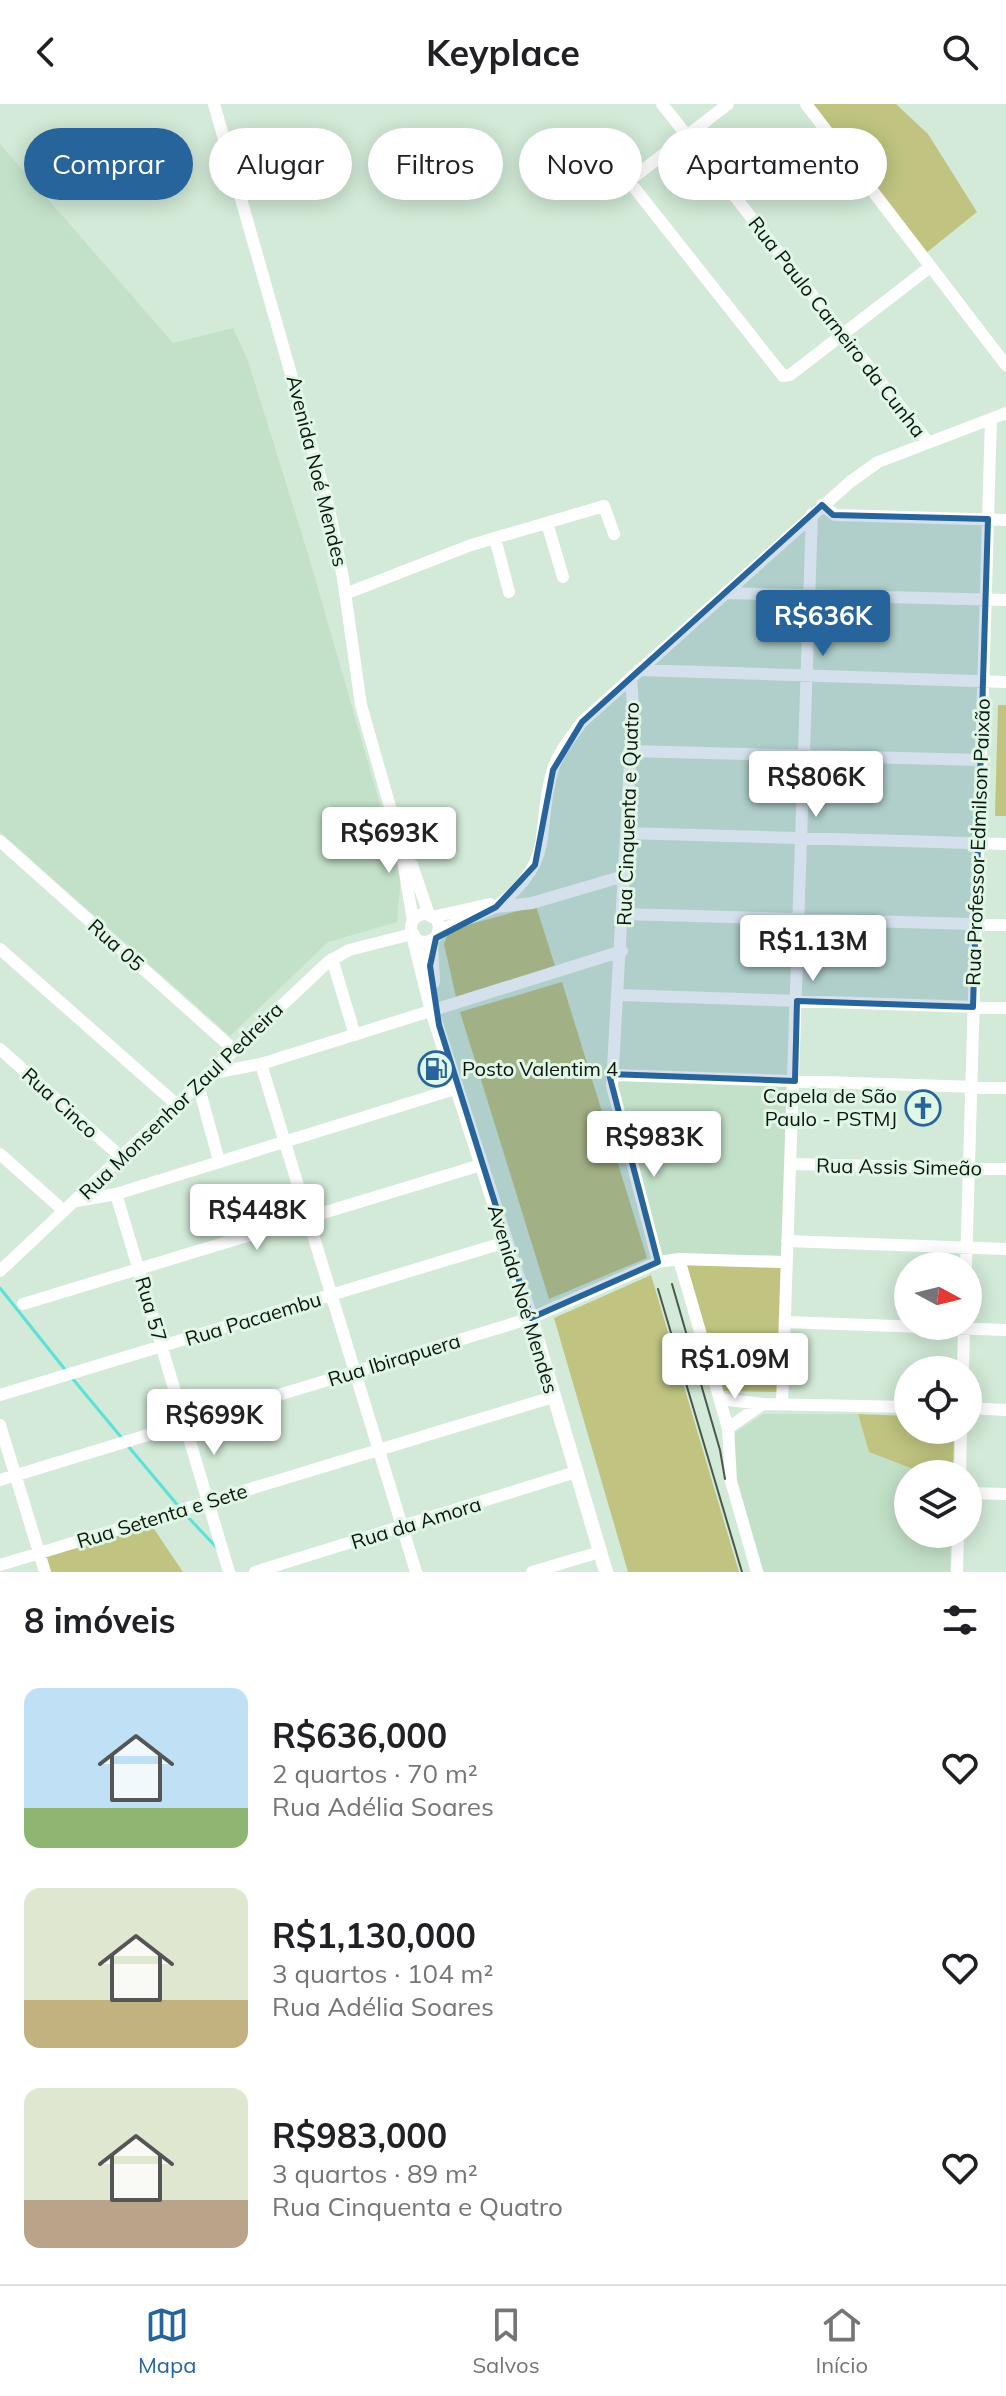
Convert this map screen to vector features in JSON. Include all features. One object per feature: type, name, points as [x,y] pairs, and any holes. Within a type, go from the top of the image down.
[{"type":"main road","name":"Avenida Noé Mendes","points":[[412,929],[606,1572]]},
{"type":"main road","name":"Avenida Noé Mendes","points":[[434,936],[430,966],[437,1015]]},
{"type":"street","name":"Avenida Noé Mendes","points":[[214,104],[328,504],[361,705],[400,842],[412,929]]},
{"type":"street","name":"Rua Paulo Carneiro da Cunha","points":[[662,104],[680,128]]},
{"type":"street","points":[[696,128],[728,104]]},
{"type":"street","points":[[806,104],[1006,365]]},
{"type":"street","points":[[658,158],[629,181],[779,373],[790,375],[930,267]]},
{"type":"street","name":"Rua Paulo Carneiro da Cunha","points":[[736,200],[928,442]]},
{"type":"street","points":[[412,929],[422,942],[497,904],[522,884],[540,856],[551,777],[562,749],[582,722],[817,510],[872,466],[1006,413]]},
{"type":"street","name":"Rua Professor Edmilson Paixão","points":[[966,1252],[991,419]]},
{"type":"street","points":[[990,439],[1006,440]]},
{"type":"street","points":[[345,594],[495,538],[604,506],[614,534]]},
{"type":"street","points":[[817,510],[835,515],[1006,520]]},
{"type":"street","points":[[782,1404],[810,595],[817,510]]},
{"type":"street","points":[[547,523],[563,577]]},
{"type":"street","points":[[495,538],[509,592]]},
{"type":"street","points":[[725,593],[1006,600]]},
{"type":"street","points":[[635,673],[1006,682]]},
{"type":"street","name":"Rua Cinquenta e Quatro","points":[[635,673],[622,951],[612,1086],[658,1262]]},
{"type":"street","points":[[629,751],[981,760]]},
{"type":"street","points":[[626,833],[1006,844]]},
{"type":"street","name":"Rua 05","points":[[0,841],[233,1049]]},
{"type":"street","name":"Avenida Noé Mendes","points":[[400,842],[410,858],[431,916],[434,936]]},
{"type":"street","points":[[497,904],[532,903],[624,876]]},
{"type":"street","name":"Rua Monsenhor Zaul Pedreira","points":[[0,1271],[332,959],[412,929],[420,915],[431,916],[497,904]]},
{"type":"street","points":[[624,914],[1006,925]]},
{"type":"street","points":[[0,949],[176,1104]]},
{"type":"street","name":"Rua Cinquenta e Quatro","points":[[208,1074],[261,1064],[355,1035],[437,1015],[622,951]]},
{"type":"street","points":[[332,959],[355,1035]]},
{"type":"street","points":[[619,995],[1006,1008]]},
{"type":"street","name":"Rua Cinco","points":[[0,1049],[120,1156]]},
{"type":"street","points":[[261,1064],[334,1295],[416,1572]]},
{"type":"street","points":[[615,1075],[1006,1088]]},
{"type":"street","points":[[198,1084],[219,1161]]},
{"type":"street","points":[[77,1201],[116,1194],[458,1088]]},
{"type":"street","points":[[0,1154],[64,1211]]},
{"type":"street","name":"Rua Assis Simeão","points":[[792,1164],[1006,1169]]},
{"type":"street","points":[[23,1304],[481,1165]]},
{"type":"street","name":"Rua 57","points":[[116,1194],[229,1572]]},
{"type":"street","points":[[787,1241],[1006,1249]]},
{"type":"street","name":"Rua Pacaembu","points":[[0,1395],[506,1242]]},
{"type":"street","points":[[679,1259],[728,1428],[731,1481],[757,1572]]},
{"type":"street","name":"Rua Ibirapuera","points":[[0,1480],[531,1318],[658,1262],[679,1259],[786,1262]]},
{"type":"street","points":[[785,1322],[894,1325]]},
{"type":"street","points":[[982,1328],[1006,1330]]},
{"type":"street","name":"Rua Setenta e Sete","points":[[0,1565],[553,1397]]},
{"type":"street","points":[[720,1399],[763,1404],[894,1407]]},
{"type":"street","points":[[728,1428],[763,1404]]},
{"type":"street","points":[[982,1409],[1006,1410]]},
{"type":"street","points":[[0,1425],[45,1572]]},
{"type":"street","name":"Rua da Amora","points":[[255,1572],[576,1472]]},
{"type":"street","points":[[982,1493],[1006,1494]]},
{"type":"street","points":[[958,1548],[959,1572]]},
{"type":"street","points":[[532,1572],[600,1552]]},
{"type":"highlighted area","points":[[822,505],[833,515],[988,519],[973,1007],[797,1001],[795,1081],[609,1074],[658,1262],[531,1318],[439,1025],[430,966],[436,938],[496,907],[535,865],[553,770],[582,722]]},
{"type":"shaded area","points":[[0,144],[24,172],[24,200],[49,200],[173,343],[233,328],[248,361],[308,554],[401,877],[397,922],[328,942],[230,1036],[0,832]]},
{"type":"shaded area","points":[[615,1075],[795,1081],[786,1262],[658,1262]]},
{"type":"shaded area","points":[[763,1414],[858,1414],[869,1452],[894,1462],[894,1548],[951,1548],[950,1572],[764,1572],[735,1476],[733,1441],[736,1432]]},
{"type":"green space","points":[[813,104],[896,104],[928,134],[977,212],[926,253],[886,200],[887,128],[831,128]]},
{"type":"green space","points":[[998,705],[1006,705],[1006,816],[995,816]]},
{"type":"green space","points":[[536,906],[555,966],[456,997],[444,944],[449,930]]},
{"type":"green space","points":[[562,982],[647,1258],[549,1299],[460,1012]]},
{"type":"green space","points":[[685,1265],[782,1268],[778,1392],[723,1391]]},
{"type":"green space","points":[[651,1275],[739,1572],[628,1572],[554,1318]]},
{"type":"green space","points":[[858,1414],[894,1415],[894,1444],[954,1444],[953,1460],[894,1462],[869,1452]]},
{"type":"green space","points":[[152,1526],[183,1572],[51,1572],[45,1556]]},
{"type":"waterway","points":[[0,1288],[67,1372]]},
{"type":"waterway","points":[[72,1378],[121,1437]]},
{"type":"waterway","points":[[128,1446],[180,1508]]},
{"type":"waterway","points":[[185,1514],[218,1549]]},
{"type":"tram line","points":[[672,1284],[720,1450],[725,1479]]},
{"type":"tram line","points":[[658,1289],[742,1572]]},
{"type":"place","name":"Posto Valentim 4","points":[[436,1069]]},
{"type":"place","name":"Capela de São Paulo - PSTMJ","points":[[923,1108]]}]
